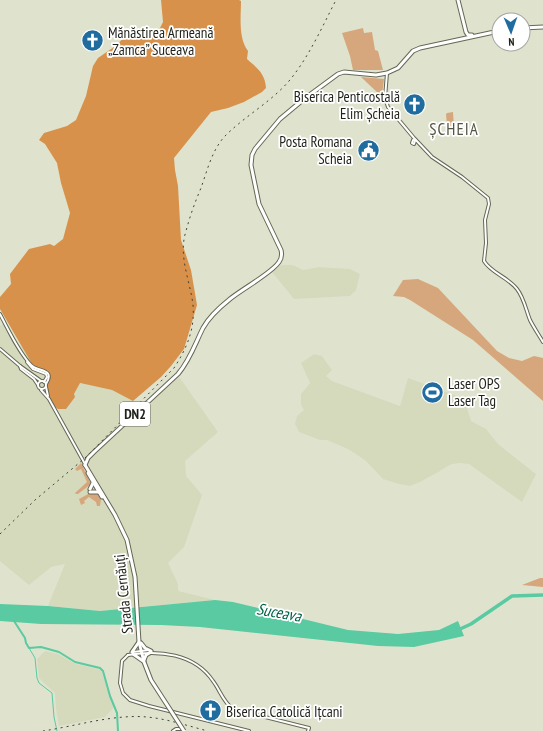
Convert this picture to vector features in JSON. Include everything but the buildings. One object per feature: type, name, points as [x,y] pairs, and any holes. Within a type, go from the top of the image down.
[{"type":"main road","points":[[457,39],[465,36],[466,32],[458,0]]},
{"type":"main road","points":[[531,28],[543,27]]},
{"type":"main road","points":[[466,32],[469,35],[491,32]]},
{"type":"main road","points":[[478,34],[413,51],[398,68],[388,73],[385,95],[386,105],[415,141],[436,160],[466,180],[488,199],[489,205],[485,218],[487,239],[484,261],[488,266],[516,288],[522,298],[532,325],[543,342]]},
{"type":"main road","name":"DN2","points":[[85,465],[88,458],[94,452],[180,373],[188,361],[203,329],[214,313],[232,297],[275,267],[279,262],[281,256],[279,244],[260,206],[255,188],[251,158],[257,145],[269,134],[280,119],[338,74],[344,72],[376,75],[388,73]]},
{"type":"main road","name":"Strada Cernăuți","points":[[0,314],[29,365],[33,369],[46,374],[47,378],[45,384],[49,399]]},
{"type":"main road","points":[[0,349],[45,384],[41,390]]},
{"type":"main road","name":"Strada Cernăuți","points":[[26,359],[33,367],[47,372],[49,379],[45,384]]},
{"type":"main road","points":[[24,369],[29,365]]},
{"type":"main road","name":"Strada Cernăuți","points":[[20,366],[21,369],[34,379],[39,389],[49,399],[126,538],[129,547],[136,591],[139,642],[144,662],[151,680],[184,731]]},
{"type":"main road","points":[[38,385],[41,381]]},
{"type":"main road","name":"Strada Cernăuți","points":[[85,465],[99,492],[118,522]]},
{"type":"main road","points":[[93,481],[90,491],[99,492]]},
{"type":"main road","points":[[151,652],[143,647],[139,642],[138,646],[132,653],[122,661],[120,683],[124,693],[130,700],[249,731]]},
{"type":"main road","points":[[132,653],[142,651],[158,652],[185,659],[202,669],[212,680],[226,702],[233,709],[309,730]]},
{"type":"main road","points":[[132,653],[144,662],[146,657],[151,652]]},
{"type":"main road","points":[[174,731],[181,729],[184,731]]},
{"type":"main road","points":[[174,731],[180,731]]},
{"type":"shaded area","points":[[161,0],[241,1],[241,33],[248,51],[247,59],[257,68],[264,78],[266,88],[262,92],[244,102],[211,112],[174,158],[178,186],[181,240],[191,270],[197,305],[184,349],[161,377],[133,401],[112,390],[80,383],[74,394],[75,397],[66,409],[58,409],[53,405],[49,398],[46,388],[49,375],[32,364],[0,309],[0,297],[11,284],[10,274],[29,249],[50,244],[54,246],[63,239],[70,213],[57,163],[45,144],[39,140],[44,133],[67,126],[76,120],[86,96],[93,66],[98,58],[114,47],[129,33],[159,30],[163,22]]},
{"type":"shaded area","points":[[363,28],[364,33],[372,32],[375,50],[378,51],[383,70],[353,70],[342,33]]},
{"type":"shaded area","points":[[361,77],[384,79],[382,95],[380,95]]},
{"type":"shaded area","points":[[453,112],[454,127],[448,128],[446,114]]},
{"type":"shaded area","points":[[281,265],[293,265],[303,270],[319,267],[350,269],[360,274],[356,290],[350,296],[294,299],[272,272]]},
{"type":"shaded area","points":[[418,279],[438,288],[497,351],[509,358],[522,361],[534,356],[543,358],[543,401],[473,340],[410,300],[404,297],[393,296],[403,280]]},
{"type":"shaded area","points":[[6,321],[19,344],[45,370],[74,394],[79,383],[112,390],[133,401],[137,405],[138,410],[177,374],[218,432],[185,461],[186,476],[202,495],[184,547],[168,563],[178,584],[178,591],[215,600],[100,611],[48,606],[65,564],[51,567],[29,585],[0,561],[0,326]]},
{"type":"shaded area","points":[[314,354],[322,356],[332,370],[326,376],[332,381],[400,406],[408,378],[457,396],[466,405],[471,421],[486,429],[498,444],[536,474],[522,502],[469,464],[452,464],[410,486],[399,484],[383,479],[366,461],[350,450],[327,440],[320,440],[299,432],[295,424],[297,416],[304,410],[301,405],[301,394],[310,383],[301,363]]},
{"type":"shaded area","points":[[81,463],[91,484],[76,494],[75,493],[87,482],[81,469],[77,471],[75,469]]},
{"type":"shaded area","points":[[90,493],[97,493],[101,499],[100,506],[97,506],[96,502],[89,497],[84,501],[85,503],[81,505],[79,499]]},
{"type":"shaded area","points":[[543,578],[543,587],[522,585]]},
{"type":"shaded area","points":[[215,600],[233,602],[348,630],[398,634],[439,630],[458,621],[464,636],[414,647],[378,646],[200,627],[161,625],[41,624],[0,621],[0,604],[48,606],[100,611]]},
{"type":"shaded area","points":[[45,651],[58,654],[76,664],[101,670],[114,707],[105,717],[59,726],[55,693],[39,678],[37,659]]},
{"type":"waterway","name":"Suceava","points":[[458,630],[471,624],[512,596],[543,595]]},
{"type":"waterway","points":[[14,621],[25,638],[29,648],[41,647],[59,652],[75,662],[100,668],[103,671],[110,696],[117,713],[118,731]]},
{"type":"waterway","points":[[29,648],[35,658],[39,683],[52,693],[57,731]]},
{"type":"railway","points":[[0,534],[35,500],[85,458],[174,368],[186,346],[193,322],[192,296],[185,268],[183,250],[184,240],[193,209],[213,154],[225,136],[274,96],[289,81],[309,52],[336,0]]},
{"type":"railway","points":[[43,731],[121,717],[147,717],[163,719],[208,731]]},
{"type":"place","name":"Mănăstirea Armeană „Zamca” Suceava","points":[[92,41]]},
{"type":"place","name":"Biserica Penticostală Elim Șcheia","points":[[415,105]]},
{"type":"place","name":"Posta Romana Scheia","points":[[368,150]]},
{"type":"place","name":"Laser OPS Laser Tag","points":[[433,392]]},
{"type":"place","name":"Biserica Catolică Ițcani","points":[[210,711]]},
{"type":"district","name":"ȘCHEIA","points":[[454,129]]}]
